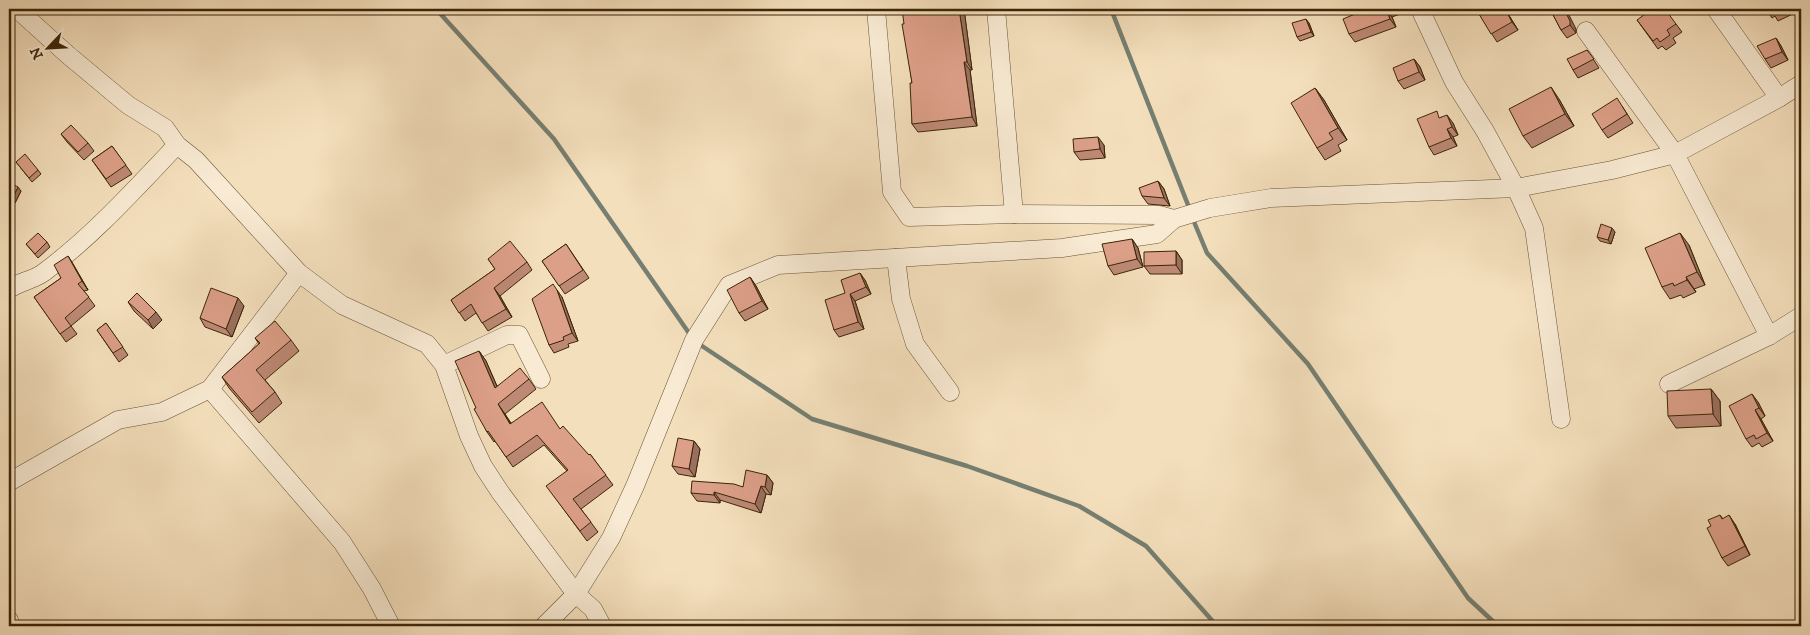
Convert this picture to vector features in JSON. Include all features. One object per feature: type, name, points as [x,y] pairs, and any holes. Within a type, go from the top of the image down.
[{"type":"street","points":[[17,9],[128,105],[165,128],[177,145],[196,160],[299,273],[342,305],[427,344],[444,365],[469,436],[483,466],[500,492],[576,594],[593,609],[602,626]]},
{"type":"street","points":[[876,9],[892,192],[909,217],[1014,214],[1159,215],[1180,217]]},
{"type":"street","points":[[996,9],[1014,214]]},
{"type":"street","points":[[1420,9],[1454,82],[1485,131],[1516,188],[1534,228],[1561,419]]},
{"type":"street","points":[[1716,9],[1779,98]]},
{"type":"street","points":[[1586,31],[1675,154],[1769,336]]},
{"type":"street","points":[[544,626],[576,594],[611,538],[635,486],[694,340],[730,285],[778,264],[1062,248],[1157,234],[1180,217],[1210,208],[1270,198],[1516,188],[1612,170],[1675,154],[1779,98],[1801,84]]},
{"type":"street","points":[[9,289],[41,274],[69,252],[117,209],[177,145]]},
{"type":"street","points":[[896,258],[901,299],[915,344],[950,392]]},
{"type":"street","points":[[9,482],[118,420],[162,412],[210,389],[299,273]]},
{"type":"street","points":[[1668,384],[1769,336],[1801,316]]},
{"type":"street","points":[[444,365],[507,335],[519,335],[541,379]]},
{"type":"street","points":[[210,389],[342,542],[372,590],[391,626]]},
{"type":"street","points":[[9,620],[10,626]]},
{"type":"building","points":[[902,9],[959,9],[967,62],[964,62],[972,117],[912,124],[910,83],[912,83],[902,24],[904,24]]},
{"type":"building","points":[[1367,9],[1386,9],[1390,19],[1349,34],[1343,19]]},
{"type":"building","points":[[1476,9],[1505,9],[1512,22],[1491,34]]},
{"type":"building","points":[[1550,9],[1564,9],[1570,25],[1561,30]]},
{"type":"building","points":[[1652,9],[1665,9],[1676,24],[1667,30],[1670,35],[1660,42],[1657,38],[1653,41],[1637,20]]},
{"type":"building","points":[[1306,19],[1311,32],[1297,37],[1292,23]]},
{"type":"building","points":[[1776,38],[1782,52],[1765,59],[1757,46]]},
{"type":"building","points":[[1587,50],[1594,59],[1573,70],[1567,59]]},
{"type":"building","points":[[1414,59],[1419,72],[1398,81],[1393,68]]},
{"type":"building","points":[[1551,87],[1565,114],[1523,136],[1509,109]]},
{"type":"building","points":[[1315,88],[1338,128],[1329,133],[1333,139],[1317,148],[1291,103]]},
{"type":"building","points":[[1617,98],[1627,114],[1602,130],[1592,114]]},
{"type":"building","points":[[1437,111],[1439,118],[1447,115],[1452,127],[1447,129],[1451,138],[1429,147],[1417,119]]},
{"type":"building","points":[[71,125],[88,143],[78,152],[61,134]]},
{"type":"building","points":[[1098,137],[1100,149],[1074,152],[1073,139]]},
{"type":"building","points":[[112,146],[126,165],[106,179],[92,160]]},
{"type":"building","points":[[25,154],[38,170],[29,178],[16,162]]},
{"type":"building","points":[[1158,181],[1164,198],[1142,196],[1139,188]]},
{"type":"building","points":[[9,182],[18,187],[12,199],[9,197]]},
{"type":"building","points":[[1601,224],[1612,228],[1608,240],[1597,237]]},
{"type":"building","points":[[38,233],[47,242],[35,254],[26,244]]},
{"type":"building","points":[[1680,233],[1697,272],[1686,277],[1687,280],[1674,286],[1673,283],[1662,287],[1645,248]]},
{"type":"building","points":[[1132,239],[1137,259],[1108,266],[1102,244]]},
{"type":"building","points":[[510,241],[527,262],[494,288],[506,309],[482,323],[471,304],[459,313],[451,300],[495,269],[488,259]]},
{"type":"building","points":[[566,244],[583,270],[559,286],[542,261]]},
{"type":"building","points":[[1176,251],[1176,265],[1144,266],[1144,252]]},
{"type":"building","points":[[68,256],[82,281],[78,284],[89,297],[65,318],[71,326],[60,334],[34,297],[61,278],[54,265]]},
{"type":"building","points":[[860,273],[866,287],[850,294],[858,322],[834,330],[825,300],[845,293],[841,280]]},
{"type":"building","points":[[750,277],[762,301],[739,313],[727,290]]},
{"type":"building","points":[[553,284],[557,290],[572,333],[563,337],[564,340],[549,345],[532,299]]},
{"type":"building","points":[[211,288],[238,298],[226,329],[200,318]]},
{"type":"building","points":[[137,293],[156,312],[148,320],[128,302]]},
{"type":"building","points":[[275,321],[291,340],[256,370],[275,392],[252,412],[222,377],[260,343],[255,338]]},
{"type":"building","points":[[106,323],[123,347],[113,353],[97,330]]},
{"type":"building","points":[[479,351],[495,388],[520,368],[529,379],[498,404],[510,424],[542,402],[560,429],[563,426],[590,454],[606,475],[573,499],[591,522],[580,531],[546,486],[568,470],[537,435],[506,457],[487,432],[474,409],[476,408],[455,361]]},
{"type":"building","points":[[1711,389],[1713,414],[1668,416],[1667,391]]},
{"type":"building","points":[[1752,394],[1759,408],[1755,410],[1767,433],[1756,439],[1754,435],[1746,439],[1729,406]]},
{"type":"building","points":[[678,438],[694,441],[689,469],[672,466]]},
{"type":"building","points":[[746,470],[767,475],[765,487],[761,486],[755,504],[714,492],[714,495],[691,493],[692,481],[734,484],[743,487]]},
{"type":"building","points":[[1720,515],[1722,519],[1729,515],[1745,546],[1722,558],[1707,528],[1711,526],[1708,520]]},
{"type":"waterway","points":[[436,9],[554,139],[691,336]]},
{"type":"waterway","points":[[1111,9],[1190,210]]},
{"type":"waterway","points":[[1192,217],[1207,253],[1308,364],[1468,598],[1498,626]]},
{"type":"waterway","points":[[696,342],[812,419],[967,466],[1079,506],[1146,546],[1217,626]]}]
